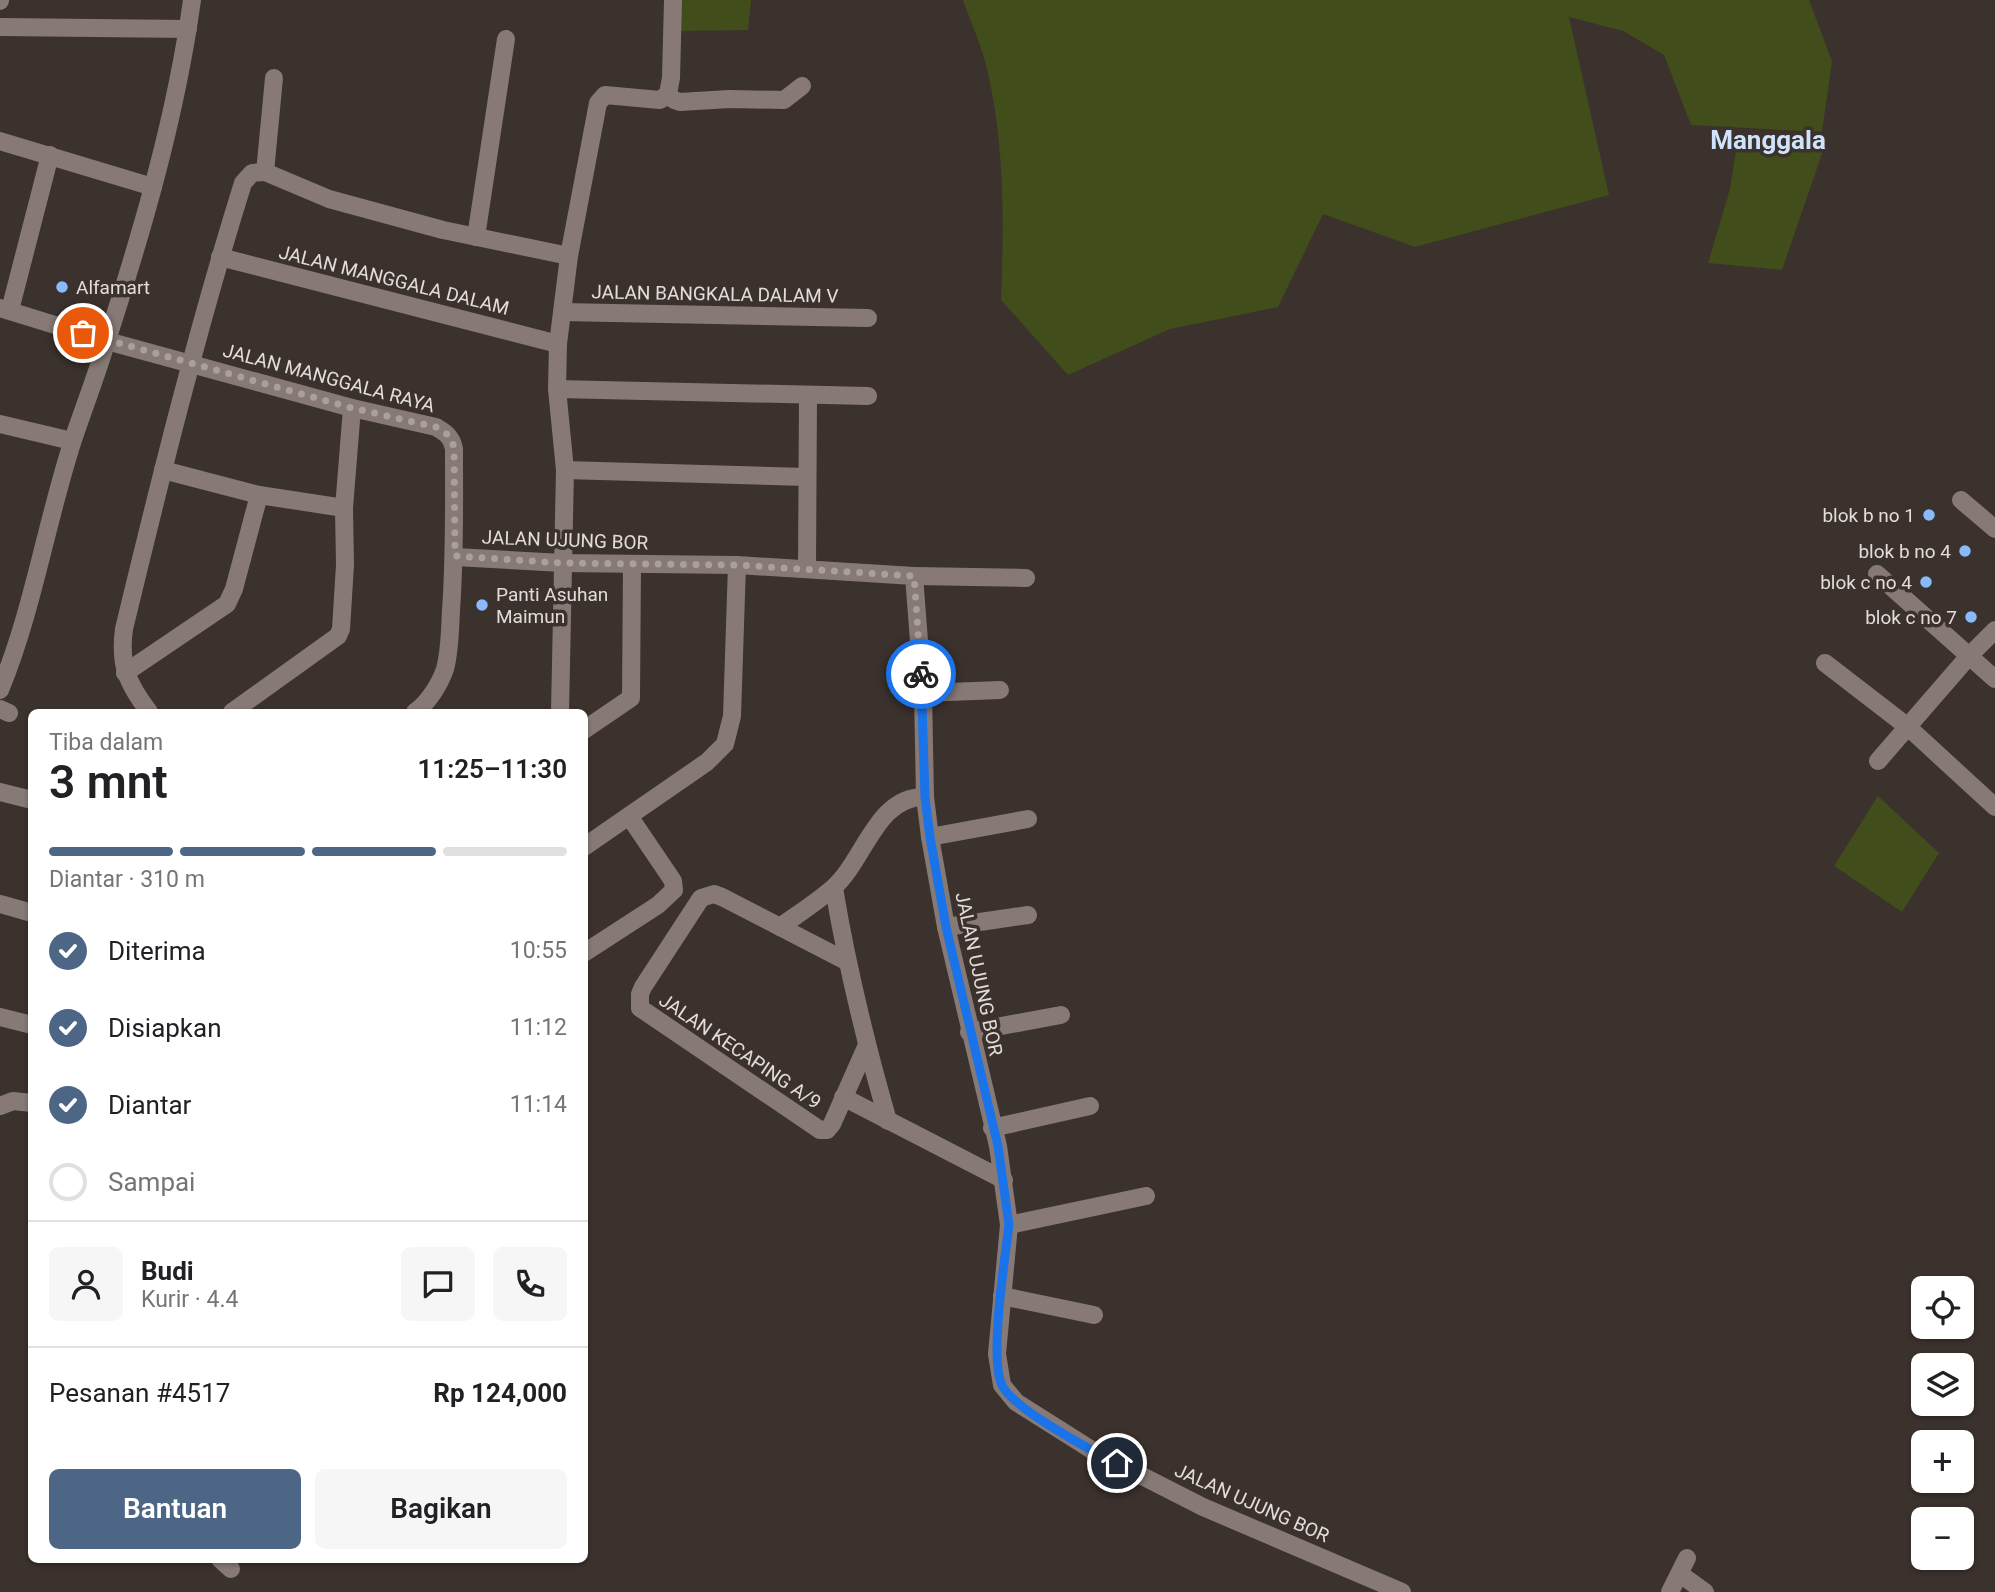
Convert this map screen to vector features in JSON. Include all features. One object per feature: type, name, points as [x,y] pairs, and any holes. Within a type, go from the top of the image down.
[{"type":"street","points":[[0,690],[21,632],[72,441],[107,341],[153,187],[170,119],[192,0]]},
{"type":"street","points":[[560,709],[565,470],[557,389],[558,344],[569,256],[599,100],[605,95],[614,95],[660,100],[668,94],[671,78],[673,0]]},
{"type":"street","points":[[0,27],[188,29]]},
{"type":"street","points":[[476,237],[506,39]]},
{"type":"street","points":[[265,172],[274,78]]},
{"type":"street","points":[[668,94],[680,102],[778,100],[790,97],[802,86]]},
{"type":"street","points":[[0,141],[153,187]]},
{"type":"street","points":[[5,309],[50,155]]},
{"type":"street","points":[[147,709],[125,673],[122,646],[124,629],[220,257],[243,183],[252,173],[265,172],[328,199],[476,237],[569,256]]},
{"type":"street","name":"JALAN MANGGALA DALAM","points":[[220,257],[558,344]]},
{"type":"street","name":"JALAN MANGGALA RAYA","points":[[5,309],[107,341],[352,408],[436,427],[451,438],[454,449],[455,556],[445,669],[434,690],[418,709]]},
{"type":"street","name":"JALAN BANGKALA DALAM V","points":[[562,312],[867,318]]},
{"type":"street","points":[[557,389],[869,396]]},
{"type":"street","points":[[807,569],[808,395]]},
{"type":"street","points":[[236,709],[338,636],[342,622],[344,508],[352,408]]},
{"type":"street","points":[[0,424],[72,441]]},
{"type":"street","points":[[163,470],[259,495],[344,508]]},
{"type":"street","points":[[565,470],[806,477]]},
{"type":"street","points":[[125,673],[227,604],[234,589],[259,495]]},
{"type":"street","points":[[1961,500],[1995,529]]},
{"type":"street","name":"JALAN UJUNG BOR","points":[[455,556],[562,563],[737,565],[914,576],[923,693],[925,797],[930,837],[946,927],[1004,1180],[1009,1225],[997,1354],[1002,1385],[1016,1402],[1095,1452],[1203,1507],[1402,1592]]},
{"type":"street","points":[[588,728],[623,706],[632,695],[632,564]]},
{"type":"street","points":[[588,844],[708,762],[728,737],[732,716],[737,565]]},
{"type":"street","points":[[1877,574],[1995,679]]},
{"type":"street","points":[[914,576],[1026,578]]},
{"type":"street","points":[[1878,761],[1995,630]]},
{"type":"street","points":[[1825,663],[1908,727],[1989,802]]},
{"type":"street","points":[[923,693],[1000,690]]},
{"type":"street","points":[[0,792],[28,799]]},
{"type":"street","points":[[780,926],[834,888],[888,811],[906,799],[925,797]]},
{"type":"street","points":[[588,950],[658,905],[674,890],[673,881],[629,816]]},
{"type":"street","points":[[930,837],[1028,819]]},
{"type":"street","points":[[834,888],[846,961],[888,1121]]},
{"type":"street","name":"JALAN KECAPING A/9","points":[[846,961],[714,894],[701,898],[643,987],[639,994],[640,1008],[820,1130],[830,1128],[867,1045]]},
{"type":"street","points":[[0,904],[28,912]]},
{"type":"street","points":[[946,927],[1028,915]]},
{"type":"street","points":[[970,1032],[1061,1015]]},
{"type":"street","points":[[0,1017],[28,1024]]},
{"type":"street","name":"JALAN KECAPING A/9","points":[[843,1097],[1004,1180]]},
{"type":"street","points":[[0,1106],[13,1101],[28,1103]]},
{"type":"street","points":[[992,1128],[1090,1106]]},
{"type":"street","points":[[1009,1225],[1146,1196]]},
{"type":"street","points":[[1002,1296],[1094,1315]]},
{"type":"street","points":[[1670,1592],[1683,1566],[1705,1592]]},
{"type":"green space","points":[[679,0],[751,0],[748,30],[679,31]]},
{"type":"green space","points":[[963,0],[1809,0],[1832,61],[1822,132],[1691,125],[1664,55],[1623,31],[1569,17],[1609,195],[1415,247],[1323,214],[1278,307],[1170,329],[1068,375],[1001,300],[1003,210],[1000,150],[985,61]]},
{"type":"green space","points":[[1738,138],[1826,142],[1782,270],[1708,263],[1730,189]]},
{"type":"green space","points":[[1878,796],[1939,853],[1902,912],[1834,866]]},
{"type":"way so far","points":[[83,333],[352,408],[436,427],[448,434],[454,449],[455,556],[562,563],[737,565],[914,576],[921,674]]},
{"type":"place","name":"Alfamart","points":[[62,287]]},
{"type":"place","name":"blok b no 1","points":[[1929,515]]},
{"type":"place","name":"blok b no 4","points":[[1965,551]]},
{"type":"place","name":"blok c no 4","points":[[1926,582]]},
{"type":"place","name":"Panti Asuhan Maimun","points":[[482,605]]},
{"type":"place","name":"blok c no 7","points":[[1971,617]]},
{"type":"district","name":"Manggala","points":[[1768,140]]},
{"type":"route","points":[[921,674],[925,797],[930,837],[946,927],[998,1146],[1008,1211],[997,1354],[1002,1385],[1016,1402],[1117,1463]]}]
